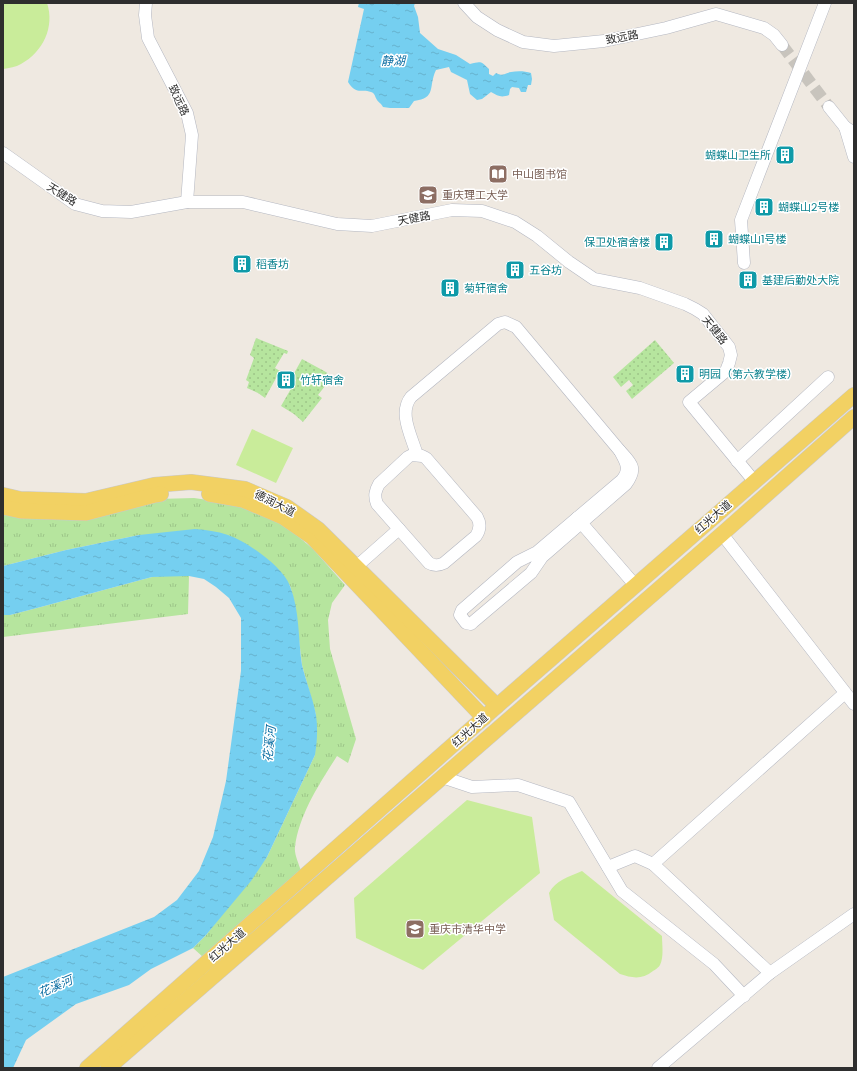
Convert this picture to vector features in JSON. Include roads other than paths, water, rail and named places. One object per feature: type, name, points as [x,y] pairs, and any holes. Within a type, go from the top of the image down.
[{"type":"main road","name":"红光大道","points":[[87,1068],[638,582],[854,395]]},
{"type":"main road","name":"红光大道","points":[[108,1068],[854,418]]},
{"type":"main road","name":"德润大道","points":[[3,495],[20,499],[86,501],[154,485],[191,482],[245,489],[287,507],[318,529],[497,706]]},
{"type":"main road","name":"德润大道","points":[[3,507],[21,511],[86,513],[155,495],[193,492],[243,500],[282,517],[312,537],[484,718]]},
{"type":"street","name":"致远路","points":[[146,3],[145,15],[148,38],[187,113],[192,135],[187,202]]},
{"type":"street","name":"致远路","points":[[464,3],[477,17],[497,30],[523,42],[554,46],[604,41],[666,28],[716,14],[764,28],[774,35],[782,45]]},
{"type":"street","points":[[744,264],[741,220],[825,3]]},
{"type":"street","points":[[829,106],[850,130],[854,157]]},
{"type":"street","name":"天健路","points":[[3,153],[75,204],[102,211],[131,212],[187,202],[243,202],[337,224],[372,226],[452,210],[482,211],[514,222],[537,236],[569,262],[594,278],[640,288],[685,304],[703,314],[729,347],[731,355],[726,371],[689,402],[737,461]]},
{"type":"street","points":[[417,454],[406,418],[405,411],[408,401],[498,324],[505,322],[512,324],[632,464],[632,475],[626,484],[582,518],[537,552],[517,562],[462,610],[461,617],[466,623],[471,624],[531,573],[542,557],[582,518]]},
{"type":"street","points":[[754,481],[737,461],[828,377]]},
{"type":"street","points":[[417,454],[426,458],[480,522],[480,528],[476,536],[444,564],[440,565],[432,565],[429,563],[401,532],[377,504],[375,499],[376,488],[408,457],[417,454]]},
{"type":"street","points":[[582,518],[638,582]]},
{"type":"street","points":[[359,569],[401,532]]},
{"type":"street","points":[[722,534],[854,704]]},
{"type":"street","points":[[653,864],[845,693]]},
{"type":"street","points":[[442,777],[472,786],[518,785],[569,802],[622,890],[714,964],[744,996]]},
{"type":"street","points":[[608,867],[635,856],[653,864],[770,974]]},
{"type":"street","points":[[658,1068],[770,974],[854,914]]},
{"type":"water","name":"静湖","points":[[359,3],[415,3],[414,6],[418,17],[420,33],[438,49],[456,55],[470,64],[479,62],[482,63],[489,69],[489,74],[493,76],[496,73],[502,75],[516,71],[531,73],[531,85],[528,85],[526,92],[521,92],[519,88],[512,87],[509,95],[500,96],[491,92],[482,99],[477,100],[470,94],[467,80],[451,72],[449,67],[436,70],[429,94],[421,100],[414,101],[409,108],[383,107],[374,94],[368,91],[359,91],[354,89],[348,82],[364,9],[358,7]]},
{"type":"water","name":"花溪河","points":[[195,529],[212,531],[236,538],[255,549],[273,563],[290,586],[296,605],[302,665],[316,715],[317,735],[315,755],[267,857],[251,881],[206,935],[193,948],[151,969],[129,985],[76,1004],[26,1040],[13,1068],[3,1068],[3,977],[154,917],[177,900],[199,871],[213,837],[226,781],[241,671],[241,618],[229,598],[216,587],[204,579],[189,576],[152,577],[10,615],[3,615],[3,566],[66,550],[139,535]]},
{"type":"tunnel","points":[[782,45],[829,107]]},
{"type":"place","name":"蝴蝶山卫生所","points":[[785,155]]},
{"type":"place","name":"中山图书馆","points":[[498,174]]},
{"type":"place","name":"重庆理工大学","points":[[428,195]]},
{"type":"place","name":"蝴蝶山2号楼","points":[[764,207]]},
{"type":"place","name":"蝴蝶山1号楼","points":[[714,239]]},
{"type":"place","name":"保卫处宿舍楼","points":[[664,242]]},
{"type":"place","name":"稻香坊","points":[[242,264]]},
{"type":"place","name":"五谷坊","points":[[515,270]]},
{"type":"place","name":"基建后勤处大院","points":[[748,280]]},
{"type":"place","name":"菊轩宿舍","points":[[450,288]]},
{"type":"place","name":"明园（第六教学楼）","points":[[685,374]]},
{"type":"place","name":"竹轩宿舍","points":[[286,380]]},
{"type":"place","name":"重庆市清华中学","points":[[415,929]]}]
